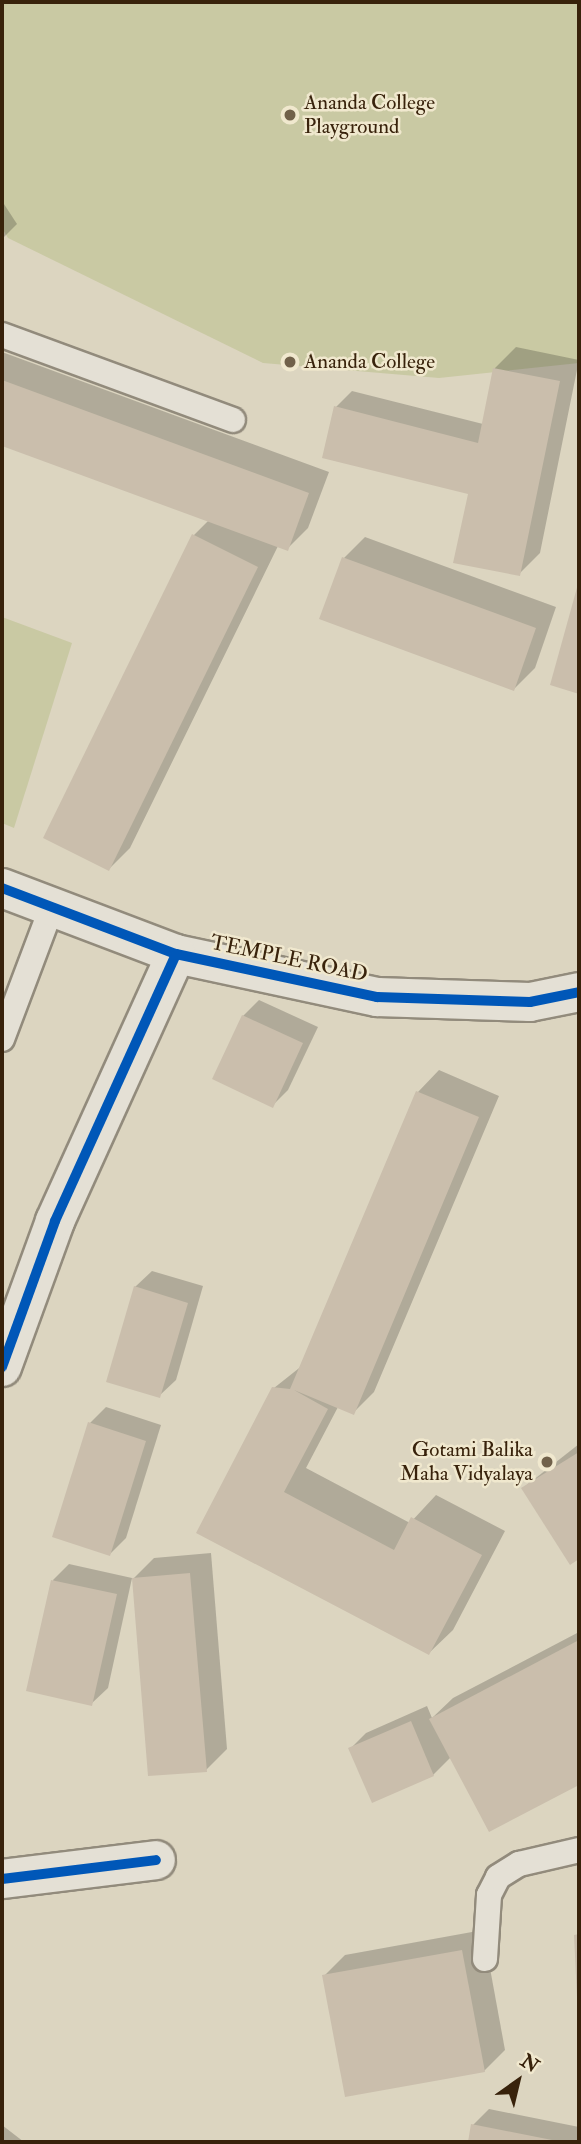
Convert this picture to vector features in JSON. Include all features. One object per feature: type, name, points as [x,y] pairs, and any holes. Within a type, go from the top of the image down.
[{"type":"street","name":"TEMPLE ROAD","points":[[2,888],[176,954],[377,997],[530,1002],[579,992]]},
{"type":"street","points":[[2,1367],[55,1221],[176,954]]},
{"type":"street","points":[[2,1879],[156,1860]]},
{"type":"lane","points":[[2,335],[233,420]]},
{"type":"lane","points":[[2,1039],[52,907]]},
{"type":"lane","points":[[485,1959],[489,1895],[498,1877],[519,1864],[579,1850]]},
{"type":"green space","name":"Ananda College Playground","points":[[2,2],[579,2],[579,363],[439,378],[263,363],[8,238],[2,228]]},
{"type":"green space","points":[[2,617],[72,643],[14,828],[2,823]]},
{"type":"building","points":[[493,368],[560,381],[520,576],[453,563],[468,494],[322,458],[334,406],[478,443]]},
{"type":"building","points":[[2,380],[309,493],[288,551],[2,446]]},
{"type":"building","points":[[192,534],[258,567],[109,871],[43,838]]},
{"type":"building","points":[[342,557],[536,628],[514,691],[319,619]]},
{"type":"building","points":[[579,584],[579,694],[550,685]]},
{"type":"building","points":[[242,1015],[303,1043],[273,1108],[212,1079]]},
{"type":"building","points":[[416,1091],[479,1117],[354,1415],[294,1390],[328,1409],[284,1492],[394,1550],[411,1517],[482,1555],[429,1655],[196,1533],[272,1387],[290,1389]]},
{"type":"building","points":[[134,1286],[188,1303],[160,1398],[106,1382]]},
{"type":"building","points":[[88,1422],[146,1441],[110,1556],[52,1537]]},
{"type":"building","points":[[579,1452],[579,1559],[570,1565],[521,1488]]},
{"type":"building","points":[[190,1573],[207,1772],[148,1776],[132,1578]]},
{"type":"building","points":[[51,1580],[117,1594],[92,1706],[26,1691]]},
{"type":"building","points":[[579,1640],[579,1785],[489,1832],[429,1719]]},
{"type":"building","points":[[411,1721],[434,1776],[372,1803],[348,1748]]},
{"type":"building","points":[[579,1934],[579,1997],[577,1997],[574,1935]]},
{"type":"building","points":[[462,1950],[485,2072],[345,2097],[322,1975]]},
{"type":"building","points":[[471,2124],[557,2141],[468,2142]]},
{"type":"cycle path","points":[[2,888],[176,954],[377,997],[530,1002],[579,992]]},
{"type":"cycle path","points":[[2,1367],[55,1221],[176,954]]},
{"type":"cycle path","points":[[2,1879],[156,1860]]},
{"type":"place","name":"Ananda College Playground","points":[[290,115]]},
{"type":"place","name":"Ananda College","points":[[290,362]]},
{"type":"place","name":"Gotami Balika Maha Vidyalaya","points":[[547,1462]]}]
